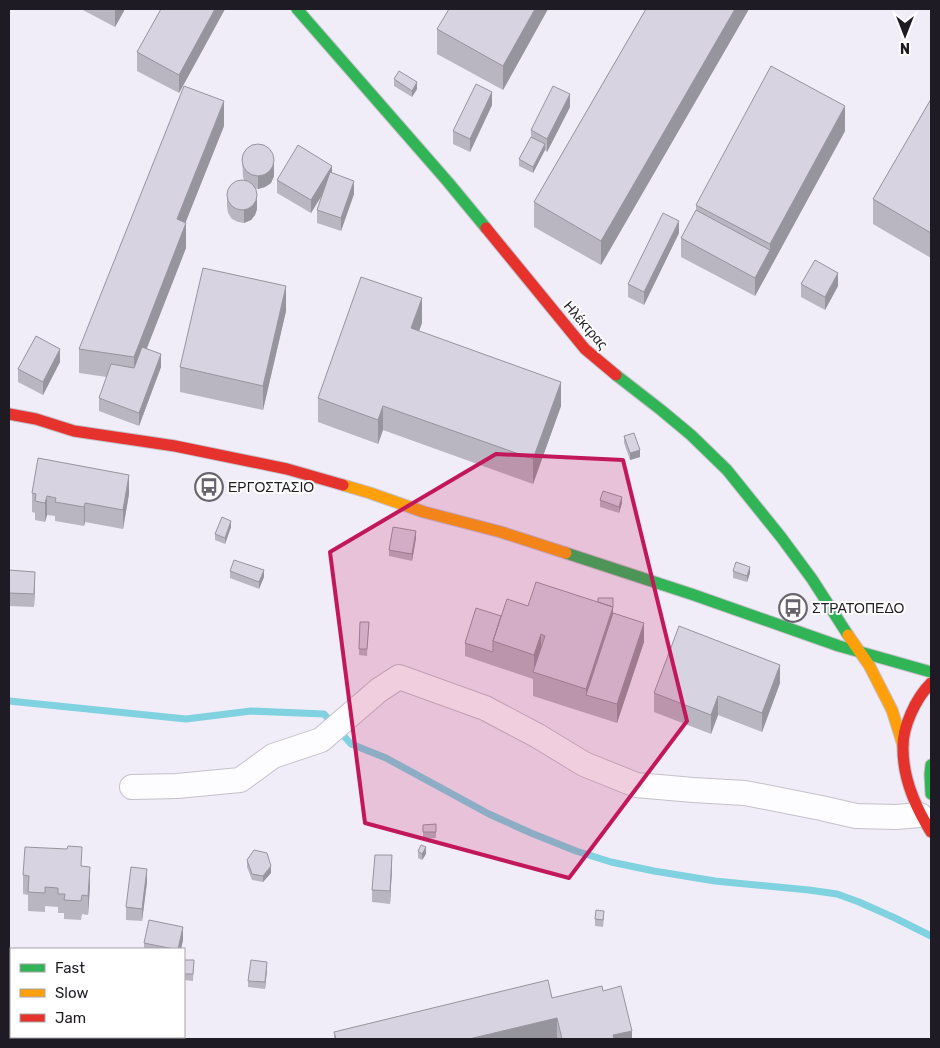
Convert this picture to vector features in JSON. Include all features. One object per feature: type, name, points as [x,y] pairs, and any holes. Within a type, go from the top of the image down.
[{"type":"street","name":"Ηλέκτρας","points":[[297,9],[448,182],[585,349],[613,374],[692,435],[727,470],[781,537],[812,579],[859,652],[869,664],[885,695],[898,728],[907,777],[914,802],[928,814]]},
{"type":"street","points":[[9,414],[36,419],[74,431],[175,446],[287,470],[361,490],[424,512],[524,540],[859,652],[931,672]]},
{"type":"street","points":[[132,787],[177,786],[240,780],[273,756],[321,740],[380,690],[399,677],[485,708],[538,736],[584,764],[636,785],[745,793],[856,816],[896,817],[928,814],[931,765]]},
{"type":"street","points":[[902,745],[915,706],[931,682]]},
{"type":"highlighted area","points":[[496,454],[623,460],[687,721],[569,878],[365,823],[330,552]]},
{"type":"building","points":[[161,9],[215,9],[179,75],[137,52]]},
{"type":"building","points":[[449,9],[535,9],[503,66],[437,29]]},
{"type":"building","points":[[646,9],[735,9],[601,241],[534,202]]},
{"type":"building","points":[[771,66],[845,106],[770,244],[696,205]]},
{"type":"building","points":[[399,71],[417,82],[412,91],[394,79]]},
{"type":"building","points":[[476,84],[492,92],[470,139],[453,131]]},
{"type":"building","points":[[184,86],[224,101],[177,219],[186,223],[134,357],[79,349]]},
{"type":"building","points":[[553,86],[570,94],[547,139],[531,130]]},
{"type":"building","points":[[931,99],[931,233],[873,199]]},
{"type":"building","points":[[531,137],[545,144],[533,167],[519,159]]},
{"type":"building","points":[[258,144],[269,149],[274,160],[269,171],[258,176],[247,171],[242,160],[247,149]]},
{"type":"building","points":[[298,145],[332,166],[311,200],[277,180]]},
{"type":"building","points":[[330,172],[354,181],[341,218],[317,210]]},
{"type":"building","points":[[242,180],[253,184],[257,195],[253,206],[242,210],[231,206],[227,195],[231,184]]},
{"type":"building","points":[[696,210],[770,250],[755,278],[681,238]]},
{"type":"building","points":[[663,213],[679,221],[644,292],[628,284]]},
{"type":"building","points":[[815,260],[838,273],[825,297],[801,284]]},
{"type":"building","points":[[203,268],[286,286],[263,386],[180,367]]},
{"type":"building","points":[[361,277],[422,298],[411,328],[561,382],[533,459],[383,406],[378,420],[318,398]]},
{"type":"building","points":[[36,336],[60,349],[43,382],[18,369]]},
{"type":"building","points":[[142,347],[161,354],[139,413],[99,398],[111,364],[134,368]]},
{"type":"building","points":[[634,433],[640,450],[630,453],[624,436]]},
{"type":"building","points":[[38,458],[129,475],[123,510],[85,503],[84,507],[55,502],[56,498],[47,496],[45,503],[35,501],[36,494],[32,493]]},
{"type":"building","points":[[603,491],[622,497],[619,507],[600,500]]},
{"type":"building","points":[[222,517],[231,521],[225,538],[215,534]]},
{"type":"building","points":[[393,527],[416,531],[412,554],[389,550]]},
{"type":"building","points":[[234,560],[264,570],[259,582],[230,571]]},
{"type":"building","points":[[736,562],[750,567],[747,576],[733,571]]},
{"type":"building","points":[[9,570],[35,572],[34,594],[9,593]]},
{"type":"building","points":[[536,582],[613,607],[586,689],[533,672],[545,636],[541,634],[534,655],[493,641],[507,599],[528,606]]},
{"type":"building","points":[[598,598],[613,598],[613,607],[598,602]]},
{"type":"building","points":[[476,608],[501,616],[493,641],[493,652],[465,643]]},
{"type":"building","points":[[613,613],[644,623],[617,704],[586,695]]},
{"type":"building","points":[[360,622],[369,622],[367,649],[359,649]]},
{"type":"building","points":[[679,626],[780,665],[762,713],[718,696],[711,715],[654,693]]},
{"type":"building","points":[[436,824],[436,832],[423,832],[423,825]]},
{"type":"building","points":[[421,845],[426,847],[422,854],[418,851]]},
{"type":"building","points":[[68,846],[82,847],[81,866],[90,867],[88,896],[82,895],[81,901],[64,900],[65,894],[58,894],[58,888],[45,887],[45,893],[28,892],[29,876],[23,875],[25,847],[67,849]]},
{"type":"building","points":[[254,850],[267,853],[271,866],[263,876],[252,874],[247,860]]},
{"type":"building","points":[[375,855],[392,855],[390,891],[372,890]]},
{"type":"building","points":[[131,867],[147,869],[142,909],[126,907]]},
{"type":"building","points":[[596,910],[604,911],[603,920],[595,919]]},
{"type":"building","points":[[149,920],[183,927],[178,948],[144,943]]},
{"type":"building","points":[[185,960],[194,960],[193,974],[185,974]]},
{"type":"building","points":[[251,960],[267,962],[265,982],[248,981]]},
{"type":"building","points":[[548,980],[552,998],[602,986],[603,991],[621,986],[632,1031],[613,1035],[614,1039],[562,1039],[557,1018],[469,1039],[336,1039],[334,1032]]},
{"type":"waterway","points":[[9,701],[186,719],[251,711],[324,714],[351,744],[386,758],[489,814],[576,851],[611,862],[654,871],[715,881],[837,894],[895,918],[931,936]]},
{"type":"traffic: fast","points":[[297,9],[486,228]]},
{"type":"traffic: fast","points":[[616,375],[691,435],[727,470],[812,579],[848,635]]},
{"type":"traffic: fast","points":[[566,553],[694,595],[839,646],[931,672]]},
{"type":"traffic: fast","points":[[931,765],[931,794]]},
{"type":"traffic: slow","points":[[343,485],[424,512],[501,532],[566,553]]},
{"type":"traffic: slow","points":[[848,635],[869,665],[892,710],[903,745]]},
{"type":"traffic: jam","points":[[486,228],[585,349],[616,375]]},
{"type":"traffic: jam","points":[[9,414],[36,419],[74,431],[175,446],[287,469],[343,485]]},
{"type":"traffic: jam","points":[[931,683],[925,689],[911,713],[903,740],[905,771],[911,792],[931,832]]},
{"type":"place","name":"ΕΡΓΟΣΤΑΣΙΟ","points":[[209,487]]},
{"type":"place","name":"ΣΤΡΑΤΟΠΕΔΟ","points":[[793,608]]}]
